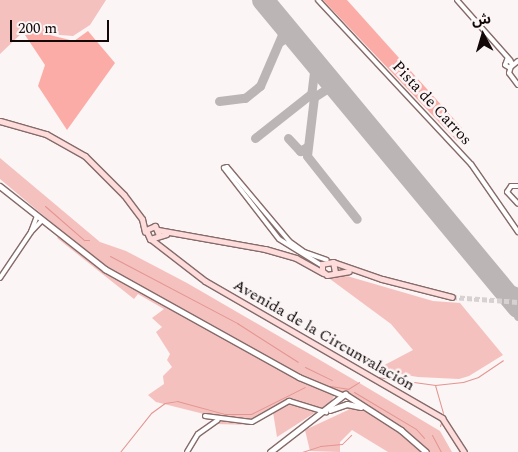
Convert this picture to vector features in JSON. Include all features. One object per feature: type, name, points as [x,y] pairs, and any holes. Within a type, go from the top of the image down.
[{"type":"main road","points":[[0,121],[46,134],[85,156],[113,181],[142,219],[153,226],[162,246]]},
{"type":"main road","points":[[142,219],[145,232],[153,226]]},
{"type":"main road","name":"Avenida de la Circunvalación","points":[[145,232],[152,240],[205,281],[442,418],[464,452]]},
{"type":"main road","points":[[152,240],[158,234],[169,234],[254,246],[322,269],[329,275],[335,272],[360,272]]},
{"type":"main road","points":[[322,269],[330,261]]},
{"type":"main road","points":[[330,261],[335,272]]},
{"type":"main road","points":[[330,261],[360,272],[452,296]]},
{"type":"street","name":"Pista de Carros","points":[[318,0],[471,164],[518,232]]},
{"type":"street","points":[[457,0],[502,51],[509,64],[509,73],[518,85]]},
{"type":"street","points":[[502,51],[509,64]]},
{"type":"street","points":[[509,64],[517,62]]},
{"type":"street","points":[[239,186],[228,167],[224,168],[284,244],[322,269]]},
{"type":"street","points":[[518,186],[513,185],[507,190],[518,204]]},
{"type":"street","points":[[0,186],[105,269],[341,398],[346,405]]},
{"type":"street","points":[[31,232],[37,216]]},
{"type":"street","points":[[0,278],[31,232],[42,220]]},
{"type":"street","points":[[273,228],[298,249],[330,261]]},
{"type":"street","points":[[346,405],[350,397]]},
{"type":"street","points":[[270,452],[326,412],[341,398],[350,397],[401,430],[426,452]]},
{"type":"street","points":[[205,416],[219,420],[252,422],[289,401],[326,412],[346,405],[370,411]]},
{"type":"street","points":[[187,452],[198,434],[219,420]]},
{"type":"shaded area","points":[[0,0],[106,0],[90,25],[73,36],[23,32],[0,54]]},
{"type":"shaded area","points":[[323,0],[347,0],[462,128],[457,141]]},
{"type":"shaded area","points":[[34,31],[74,41],[88,31],[115,63],[67,130],[38,86],[45,65],[23,32]]},
{"type":"shaded area","points":[[0,158],[100,242],[126,251],[187,283],[440,431],[452,452],[388,452],[352,430],[340,442],[340,452],[310,451],[305,430],[348,410],[356,399],[338,390],[330,403],[277,437],[273,412],[252,425],[215,424],[208,415],[156,402],[148,395],[164,384],[163,376],[172,367],[167,360],[170,354],[156,332],[162,327],[152,318],[164,309],[138,294],[134,299],[57,238],[63,232],[0,179]]},
{"type":"shaded area","points":[[340,274],[433,301],[460,303],[503,355],[469,376],[459,379],[418,377],[375,370],[413,350],[391,324],[330,279]]},
{"type":"waterway","points":[[45,206],[84,240],[89,240]]},
{"type":"waterway","points":[[110,256],[237,323],[298,362]]},
{"type":"waterway","points":[[377,377],[435,385],[463,382],[478,377],[503,360]]},
{"type":"waterway","points":[[305,367],[332,380]]},
{"type":"waterway","points":[[330,386],[348,389],[359,382]]},
{"type":"waterway","points":[[435,385],[443,413]]},
{"type":"waterway","points":[[120,452],[151,413],[165,403],[177,401],[225,414],[251,414],[305,387]]},
{"type":"waterway","points":[[354,392],[416,429],[424,438]]},
{"type":"waterway","points":[[302,452],[320,446],[342,444],[351,435]]},
{"type":"waterway","points":[[432,435],[441,452]]},
{"type":"taxiway","points":[[219,101],[245,98],[260,86],[282,35],[279,19]]},
{"type":"taxiway","points":[[281,41],[286,37],[295,39]]},
{"type":"taxiway","points":[[311,58],[314,72],[311,97]]},
{"type":"taxiway","points":[[341,94],[328,88],[314,97],[307,156],[357,219]]},
{"type":"taxiway","points":[[255,138],[312,93]]},
{"type":"taxiway","points":[[288,138],[300,151],[307,147]]},
{"type":"taxiway","points":[[494,278],[503,286],[518,292]]},
{"type":"taxiway","points":[[518,311],[518,316]]},
{"type":"runway","points":[[263,0],[518,307]]},
{"type":"tunnel","points":[[452,297],[518,302]]}]
